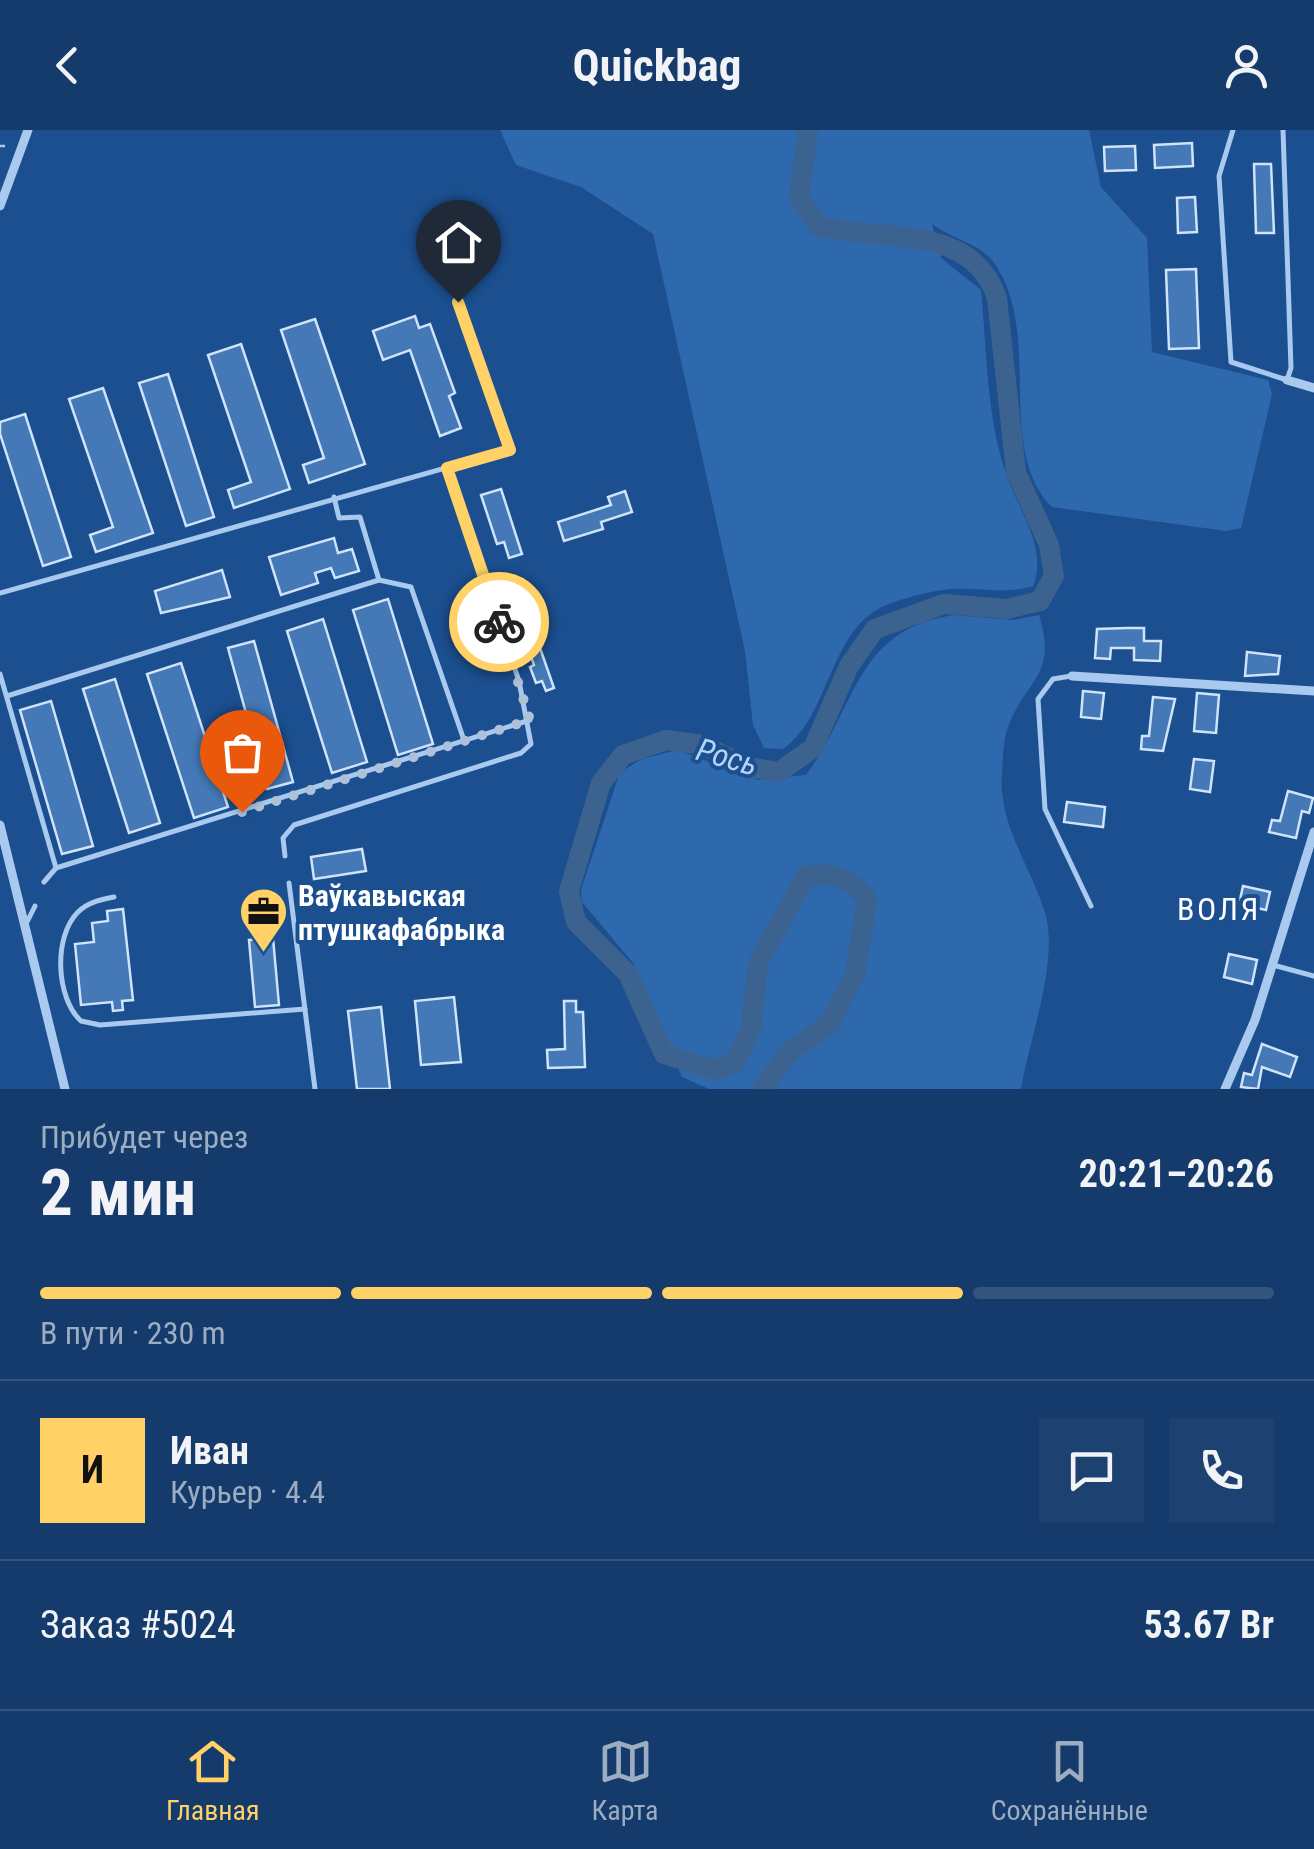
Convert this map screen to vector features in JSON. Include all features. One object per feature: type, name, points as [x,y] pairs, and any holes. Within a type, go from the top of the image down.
[{"type":"street","points":[[0,206],[28,130]]},
{"type":"street","points":[[1287,380],[1314,388]]},
{"type":"street","points":[[1072,676],[1314,691]]},
{"type":"street","points":[[0,825],[22,930],[64,1089]]},
{"type":"street","points":[[1225,1089],[1273,965],[1314,832]]},
{"type":"lane","points":[[1232,130],[1219,176],[1230,362],[1287,380],[1291,368],[1283,130]]},
{"type":"lane","points":[[0,593],[148,554],[333,496],[510,450],[458,302]]},
{"type":"lane","points":[[285,856],[283,838],[294,825],[521,753],[531,744],[530,720],[447,468]]},
{"type":"lane","points":[[333,496],[339,518],[360,517],[379,580]]},
{"type":"lane","points":[[7,696],[379,580],[411,588],[465,743]]},
{"type":"lane","points":[[0,674],[56,868]]},
{"type":"lane","points":[[1072,676],[1053,679],[1038,699],[1044,809],[1091,906]]},
{"type":"lane","points":[[44,882],[56,868],[530,720]]},
{"type":"lane","points":[[290,883],[315,1089]]},
{"type":"lane","points":[[114,897],[87,904],[64,932],[66,1000],[81,1022],[100,1025],[306,1009]]},
{"type":"lane","points":[[22,930],[35,906]]},
{"type":"lane","points":[[1273,965],[1314,976]]},
{"type":"shaded area","points":[[500,130],[1089,130],[1101,187],[1147,238],[1152,352],[1268,380],[1272,394],[1241,528],[1226,531],[1052,507],[1035,482],[1025,453],[1019,353],[1007,287],[991,259],[932,224],[941,258],[981,290],[995,431],[1007,476],[1035,544],[1037,572],[1033,586],[935,591],[896,601],[869,615],[842,650],[799,734],[783,749],[764,748],[753,725],[745,651],[653,234],[581,187],[516,165]]},
{"type":"shaded area","points":[[954,615],[1014,620],[1039,615],[1044,636],[1042,667],[1006,733],[1002,771],[1010,828],[1040,898],[1049,935],[1045,979],[1021,1089],[709,1089],[682,1077],[633,963],[582,902],[581,890],[620,772],[642,759],[677,750],[758,780],[806,775],[877,654],[896,636],[921,623]]},
{"type":"building","points":[[1192,143],[1193,166],[1155,168],[1154,145]]},
{"type":"building","points":[[1135,146],[1136,170],[1105,171],[1104,147]]},
{"type":"building","points":[[1254,164],[1271,164],[1274,233],[1256,233]]},
{"type":"building","points":[[1195,197],[1197,232],[1178,233],[1177,198]]},
{"type":"building","points":[[1196,269],[1199,348],[1169,349],[1166,270]]},
{"type":"building","points":[[415,316],[419,328],[430,324],[455,393],[449,396],[461,428],[440,436],[410,350],[383,360],[373,331]]},
{"type":"building","points":[[315,319],[365,464],[309,483],[303,465],[324,458],[281,330]]},
{"type":"building","points":[[241,344],[290,489],[234,508],[228,490],[251,482],[208,355]]},
{"type":"building","points":[[168,374],[214,517],[186,526],[139,383]]},
{"type":"building","points":[[103,388],[153,533],[96,552],[90,535],[113,527],[69,399]]},
{"type":"building","points":[[25,414],[71,557],[43,566],[0,434],[0,422]]},
{"type":"building","points":[[501,489],[522,554],[509,558],[504,542],[497,544],[481,495]]},
{"type":"building","points":[[625,491],[632,512],[601,522],[603,529],[564,541],[558,522],[611,505],[608,497]]},
{"type":"building","points":[[334,538],[338,553],[352,549],[359,571],[335,578],[331,568],[315,573],[318,583],[281,595],[269,557]]},
{"type":"building","points":[[222,570],[230,597],[161,613],[155,591]]},
{"type":"building","points":[[520,588],[522,595],[530,593],[533,602],[525,605],[554,688],[546,691],[542,681],[536,683],[530,667],[534,665],[509,592]]},
{"type":"building","points":[[388,599],[433,744],[398,755],[353,610]]},
{"type":"building","points":[[323,619],[367,762],[332,773],[287,631]]},
{"type":"building","points":[[1144,628],[1144,641],[1161,641],[1160,661],[1134,660],[1134,648],[1111,648],[1110,659],[1095,658],[1097,629]]},
{"type":"building","points":[[254,641],[293,782],[267,789],[228,648]]},
{"type":"building","points":[[1247,652],[1280,656],[1278,674],[1245,676]]},
{"type":"building","points":[[181,663],[228,807],[194,818],[147,674]]},
{"type":"building","points":[[115,679],[160,823],[129,833],[83,689]]},
{"type":"building","points":[[1083,691],[1104,693],[1101,719],[1081,717]]},
{"type":"building","points":[[1197,693],[1219,695],[1216,733],[1194,731]]},
{"type":"building","points":[[1153,697],[1175,699],[1163,751],[1141,749],[1142,736],[1149,736]]},
{"type":"building","points":[[51,701],[93,846],[62,854],[20,710]]},
{"type":"building","points":[[1194,759],[1214,761],[1210,792],[1190,789]]},
{"type":"building","points":[[1288,791],[1313,798],[1309,813],[1302,811],[1296,838],[1269,832],[1272,820],[1280,821]]},
{"type":"building","points":[[1067,802],[1105,807],[1103,827],[1064,822]]},
{"type":"building","points":[[362,849],[366,871],[314,879],[311,857]]},
{"type":"building","points":[[1243,886],[1270,892],[1266,910],[1239,904]]},
{"type":"building","points":[[123,909],[133,1000],[122,1001],[123,1010],[113,1011],[112,1002],[81,1005],[75,944],[94,942],[92,923],[108,921],[107,911]]},
{"type":"building","points":[[273,938],[279,1005],[255,1007],[249,940]]},
{"type":"building","points":[[1229,954],[1257,960],[1252,984],[1224,977]]},
{"type":"building","points":[[454,997],[461,1062],[421,1065],[415,1001]]},
{"type":"building","points":[[564,1001],[576,1001],[576,1012],[583,1012],[585,1067],[548,1068],[547,1050],[565,1049]]},
{"type":"building","points":[[381,1007],[390,1089],[357,1089],[348,1011]]},
{"type":"building","points":[[1262,1044],[1297,1057],[1290,1077],[1262,1067],[1258,1089],[1241,1087],[1244,1073],[1252,1075]]},
{"type":"waterway","name":"Рось","points":[[762,1089],[790,1052],[831,1022],[855,974],[867,899],[840,878],[806,876],[758,963],[751,1028],[735,1062],[715,1070],[664,1054],[628,974],[576,922],[569,891],[601,783],[623,755],[666,740],[703,745],[747,767],[779,772],[813,748],[849,666],[875,629],[944,604],[1007,609],[1040,601],[1054,576],[1049,545],[1016,472],[997,298],[985,274],[967,257],[946,246],[818,226],[799,197],[808,130]]},
{"type":"way so far","points":[[242,812],[530,720],[499,622]]},
{"type":"place","name":"Ваўкавыская птушкафабрыка","points":[[263,954]]},
{"type":"district","name":"ВОЛЯ","points":[[1219,909]]},
{"type":"route","points":[[458,302],[510,450],[447,468],[499,622]]}]
